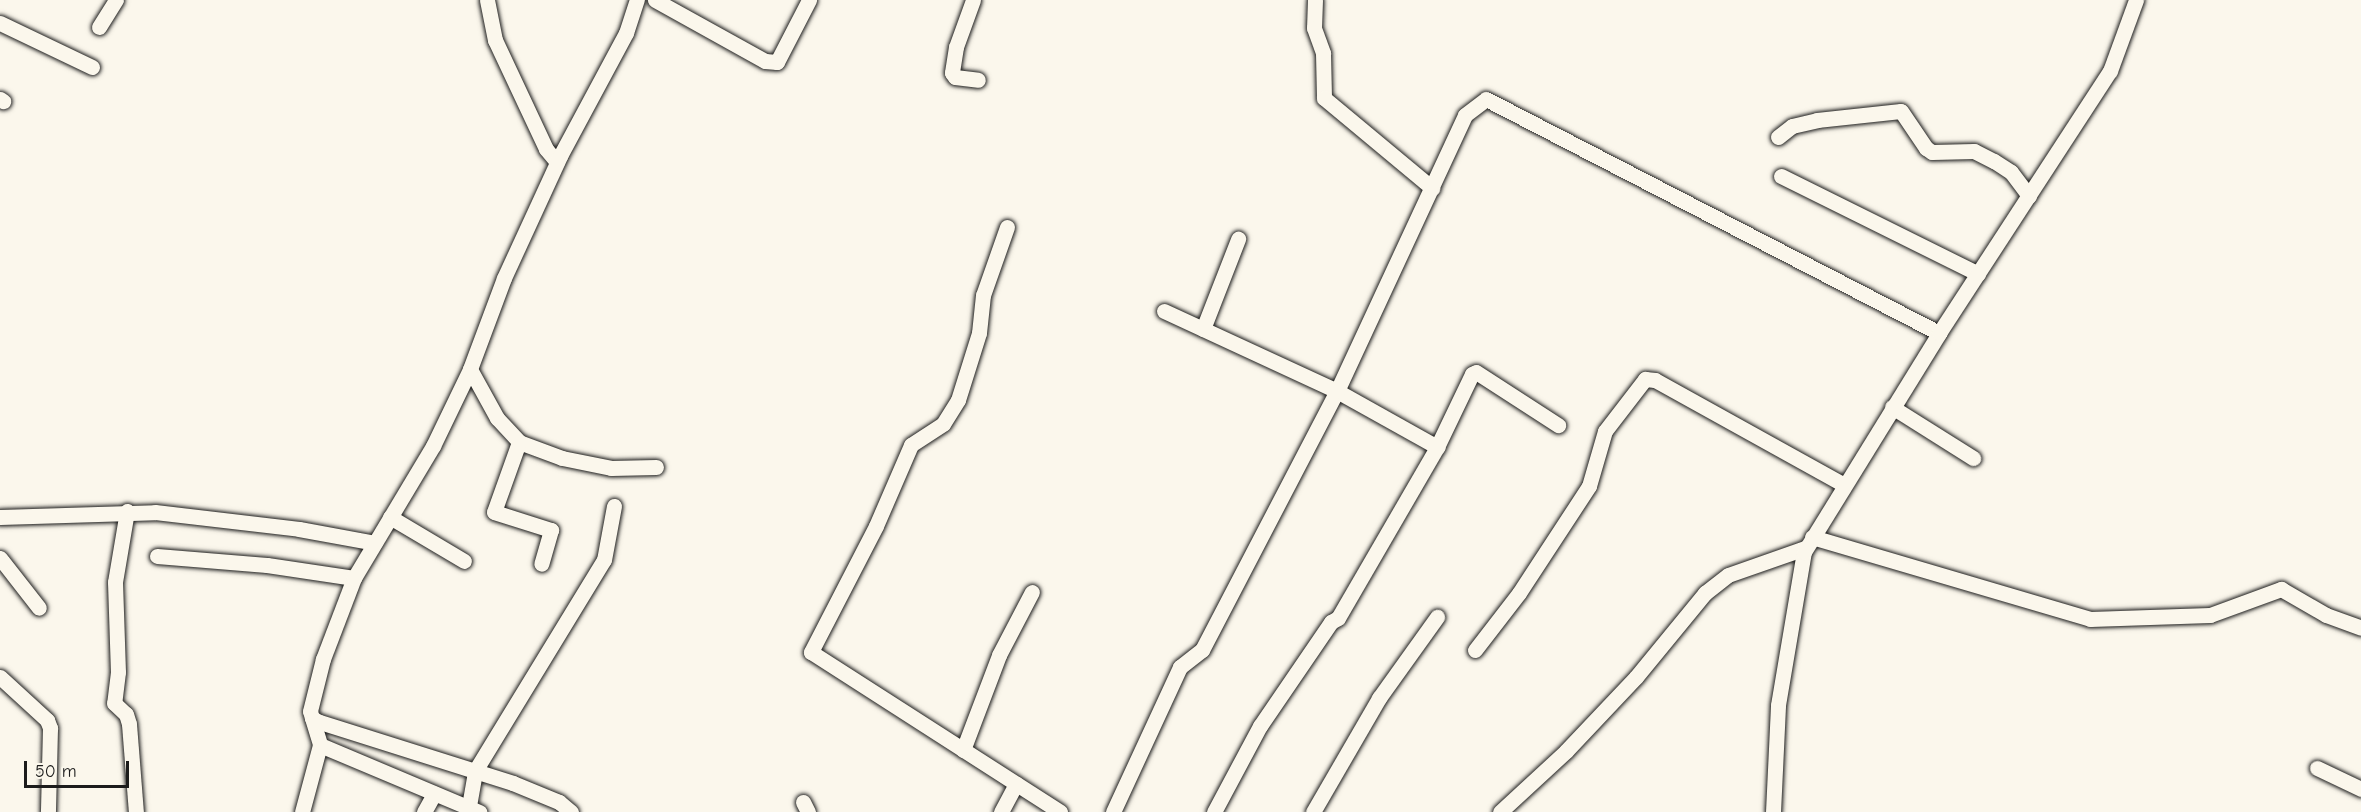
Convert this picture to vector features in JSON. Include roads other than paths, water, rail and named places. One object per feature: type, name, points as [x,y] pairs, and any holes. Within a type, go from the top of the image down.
[{"type":"street","points":[[99,27],[116,0]]},
{"type":"street","points":[[486,0],[495,40],[546,149],[557,162]]},
{"type":"street","points":[[302,812],[319,744],[310,711],[323,659],[354,578],[432,446],[470,369],[504,278],[557,162],[626,33],[637,0]]},
{"type":"street","points":[[655,0],[765,61],[777,62],[809,0]]},
{"type":"street","points":[[973,0],[956,47],[952,73],[955,77],[978,81]]},
{"type":"street","points":[[1314,0],[1314,28],[1323,53],[1324,98],[1338,114],[1432,188]]},
{"type":"street","points":[[1773,812],[1778,705],[1809,542],[1939,333],[2110,71],[2136,0]]},
{"type":"street","points":[[0,23],[92,67]]},
{"type":"street","points":[[1113,812],[1180,667],[1202,650],[1337,391],[1465,115],[1486,99],[1939,333]]},
{"type":"street","points":[[1778,137],[1792,126],[1817,120],[1901,111],[1926,148],[1932,152],[1974,151],[2011,172],[2029,196]]},
{"type":"street","points":[[1781,176],[1978,274]]},
{"type":"street","points":[[1007,227],[983,295],[979,333],[958,400],[942,424],[911,445],[876,526],[811,646],[815,657],[1060,812]]},
{"type":"street","points":[[1203,330],[1238,239]]},
{"type":"street","points":[[1164,311],[1337,391],[1437,447]]},
{"type":"street","points":[[470,369],[497,418],[519,442],[562,458],[611,468],[656,467]]},
{"type":"street","points":[[1214,812],[1260,726],[1331,622],[1338,618],[1437,447],[1472,374],[1476,372],[1558,425]]},
{"type":"street","points":[[1474,650],[1519,593],[1590,486],[1605,431],[1645,379],[1654,380],[1844,484]]},
{"type":"street","points":[[1892,407],[1973,458]]},
{"type":"street","points":[[519,442],[494,512],[551,530],[541,564]]},
{"type":"street","points":[[319,744],[434,794],[472,806],[474,776],[604,560],[614,506]]},
{"type":"street","points":[[0,517],[127,511],[299,529],[375,543]]},
{"type":"street","points":[[127,511],[115,582],[115,697],[126,714],[129,724],[136,812]]},
{"type":"street","points":[[390,517],[464,561]]},
{"type":"street","points":[[1500,812],[1566,751],[1628,685],[1705,592],[1728,575],[1809,542],[2090,619],[2210,615],[2281,589],[2326,615],[2361,628]]},
{"type":"street","points":[[157,556],[267,565],[354,578]]},
{"type":"street","points":[[0,558],[39,608]]},
{"type":"street","points":[[963,750],[999,655],[1032,592]]},
{"type":"street","points":[[1313,812],[1379,698],[1437,616]]},
{"type":"street","points":[[0,677],[47,720],[50,728],[48,812]]},
{"type":"street","points":[[313,722],[559,802],[571,812]]},
{"type":"street","points":[[2317,768],[2361,789]]},
{"type":"street","points":[[1000,812],[1016,784]]},
{"type":"street","points":[[424,812],[434,794]]}]
